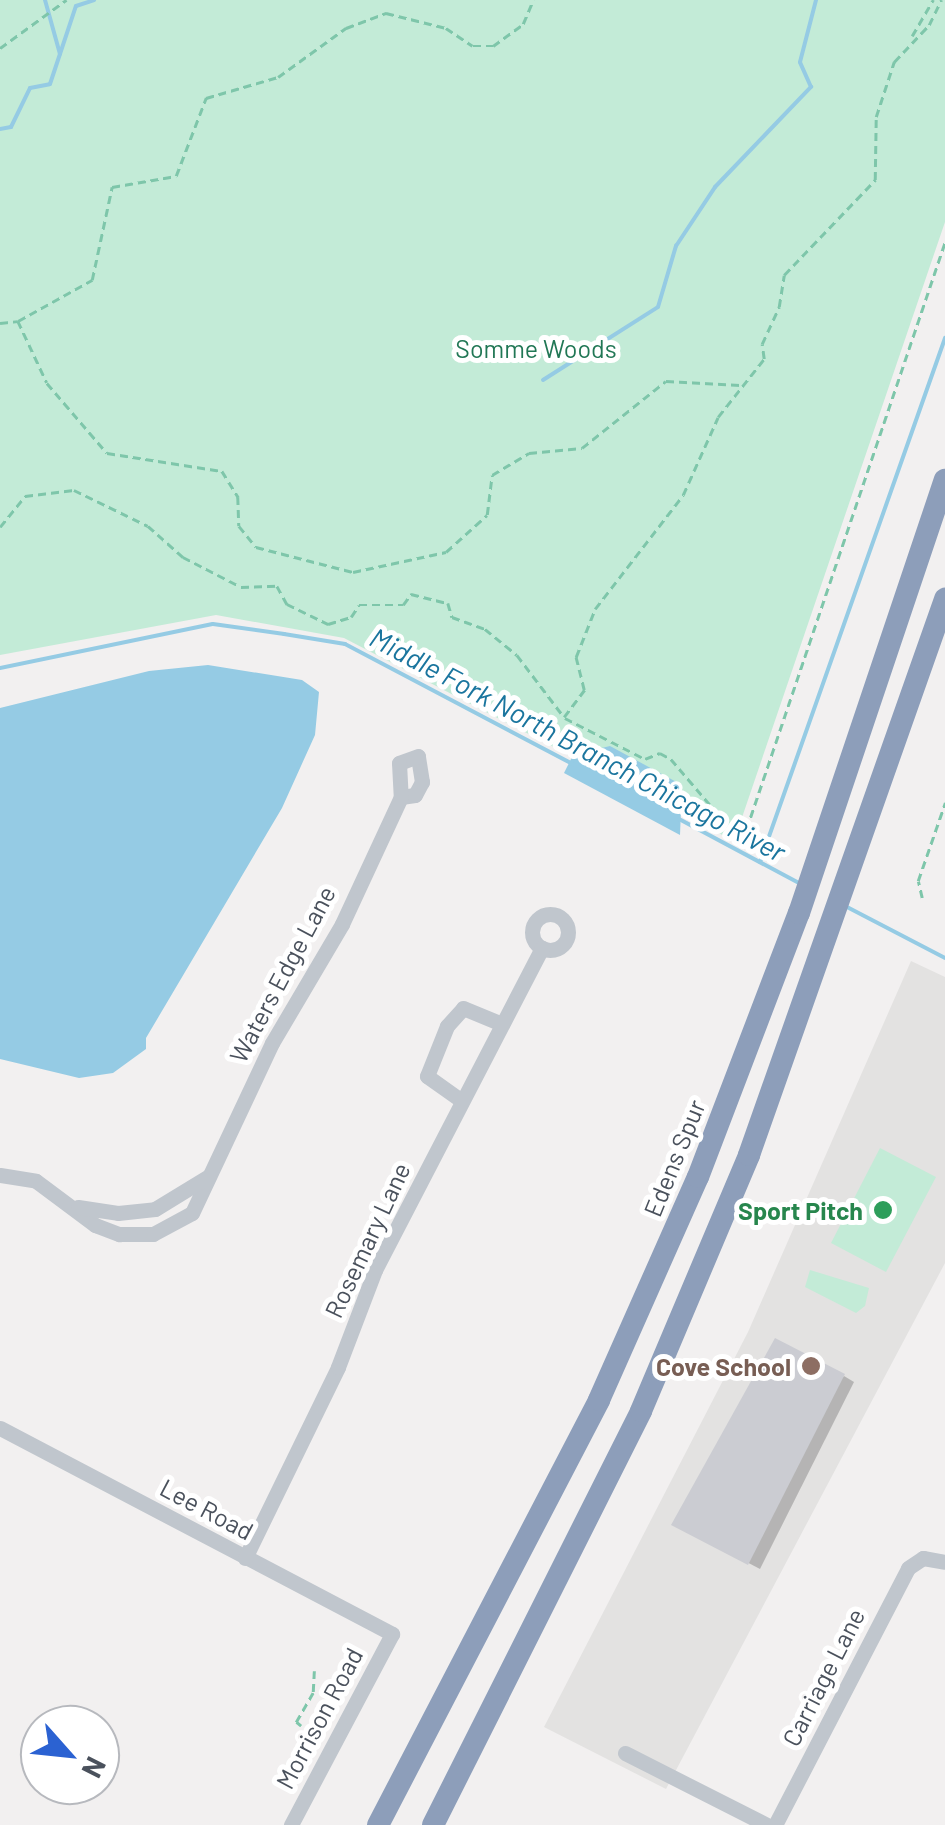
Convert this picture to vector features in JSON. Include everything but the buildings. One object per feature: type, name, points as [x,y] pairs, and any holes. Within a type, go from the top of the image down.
[{"type":"highway","name":"Edens Spur","points":[[378,1825],[599,1400],[698,1177],[799,912],[945,480]]},
{"type":"highway","points":[[433,1825],[640,1411],[749,1156],[945,599]]},
{"type":"street","name":"Waters Edge Lane","points":[[0,1174],[36,1180],[104,1230],[153,1234],[192,1213],[272,1043],[342,924],[401,797]]},
{"type":"street","name":"Rosemary Lane","points":[[245,1558],[338,1368],[375,1270],[542,948]]},
{"type":"street","points":[[462,1100],[427,1076],[447,1026],[464,1008],[502,1024]]},
{"type":"street","name":"Waters Edge Lane","points":[[75,1206],[118,1213],[155,1209],[209,1176]]},
{"type":"street","name":"Lee Road","points":[[0,1428],[392,1634]]},
{"type":"street","name":"Carriage Lane","points":[[775,1825],[896,1588],[923,1558],[945,1562]]},
{"type":"street","name":"Morrison Road","points":[[291,1825],[392,1634]]},
{"type":"street","points":[[625,1753],[767,1825]]},
{"type":"path","points":[[0,48],[66,0]]},
{"type":"path","points":[[0,323],[18,321],[92,280],[112,187],[176,176],[206,98],[278,77],[346,28],[386,13],[446,28],[473,46],[493,46],[523,24],[532,0]]},
{"type":"path","points":[[564,717],[584,690],[576,657],[595,609],[683,495],[706,438],[741,385],[764,359],[762,344],[779,306],[784,274],[875,180],[880,102],[933,0]]},
{"type":"path","points":[[910,41],[929,25],[941,0]]},
{"type":"path","points":[[0,527],[25,496],[74,490],[148,526],[183,558],[241,587],[277,586],[288,604],[328,624],[352,617],[358,604],[403,604],[411,594],[448,604],[452,617],[485,629],[517,655],[564,717],[645,759],[660,753],[671,759],[742,842],[945,242]]},
{"type":"path","points":[[18,321],[47,384],[107,453],[222,470],[238,497],[239,526],[256,548],[353,572],[446,552],[487,515],[492,476],[528,453],[582,448],[666,381],[741,385]]},
{"type":"path","points":[[922,898],[918,881],[945,803]]},
{"type":"path","points":[[301,1726],[296,1722],[312,1692],[314,1671]]},
{"type":"shaded area","name":"Cove School","points":[[911,961],[945,977],[945,1263],[666,1789],[544,1727],[748,1332]]},
{"type":"green space","name":"Somme Woods","points":[[0,0],[945,0],[945,222],[734,841],[344,638],[216,615],[0,655]]},
{"type":"green space","name":"Sport Pitch","points":[[880,1148],[936,1177],[886,1272],[831,1243]]},
{"type":"green space","points":[[810,1270],[869,1288],[865,1306],[856,1313],[805,1287]]},
{"type":"water","points":[[208,665],[302,680],[319,692],[315,735],[282,808],[146,1038],[146,1049],[113,1073],[79,1078],[0,1059],[0,708],[149,671]]},
{"type":"water","points":[[610,746],[682,785],[680,835],[564,773],[573,755]]},
{"type":"waterway","points":[[45,0],[60,54]]},
{"type":"waterway","points":[[0,129],[11,127],[30,88],[50,84],[76,6],[94,0]]},
{"type":"waterway","points":[[543,380],[658,307],[676,246],[715,187],[811,87],[800,62],[816,0]]},
{"type":"waterway","points":[[760,862],[945,338]]},
{"type":"waterway","name":"Middle Fork North Branch Chicago River","points":[[0,668],[213,624],[345,644],[573,764]]},
{"type":"waterway","name":"Middle Fork North Branch Chicago River","points":[[679,819],[799,883]]},
{"type":"waterway","name":"Middle Fork North Branch Chicago River","points":[[847,907],[945,958]]},
{"type":"place","name":"Sport Pitch","points":[[883,1210]]},
{"type":"place","name":"Cove School","points":[[811,1366]]}]
